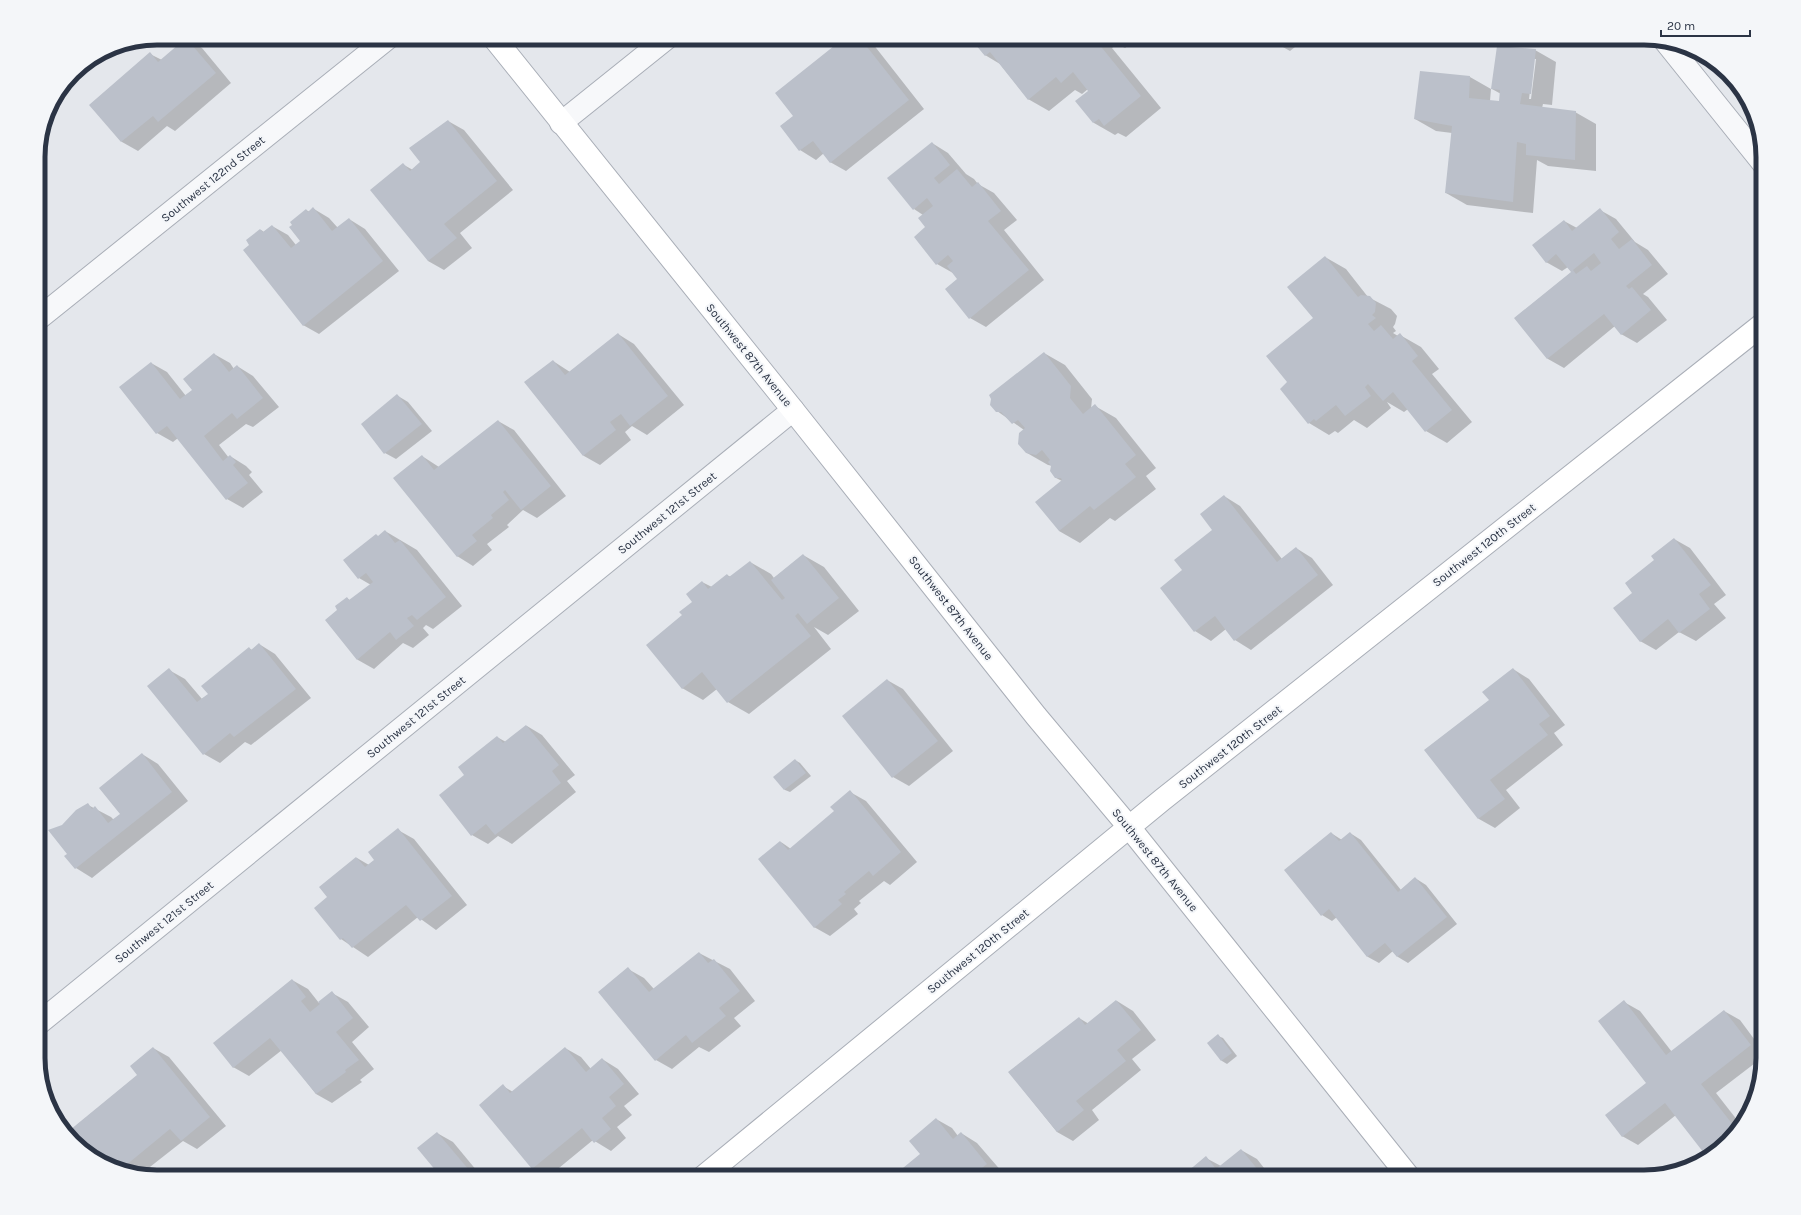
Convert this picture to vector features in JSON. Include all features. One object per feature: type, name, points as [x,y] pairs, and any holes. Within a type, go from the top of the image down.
[{"type":"main road","name":"Southwest 87th Avenue","points":[[500,45],[793,410],[1036,716],[1129,827],[1403,1170]]},
{"type":"main road","name":"Southwest 120th Street","points":[[712,1170],[1129,827],[1756,330]]},
{"type":"street","name":"Southwest 122nd Street","points":[[45,314],[379,45]]},
{"type":"street","points":[[561,123],[658,45]]},
{"type":"street","points":[[1671,49],[1756,154]]},
{"type":"street","name":"Southwest 121st Street","points":[[45,1018],[793,410]]},
{"type":"building","points":[[178,45],[192,45],[216,73],[158,122],[153,116],[121,142],[89,105],[150,52],[158,62]]},
{"type":"building","points":[[835,45],[866,45],[909,100],[830,163],[813,141],[799,151],[780,126],[793,116],[775,93]]},
{"type":"building","points":[[976,45],[1100,45],[1141,96],[1104,126],[1099,119],[1093,123],[1075,101],[1088,91],[1073,72],[1061,83],[1056,77],[1028,100],[990,52],[985,56]]},
{"type":"building","points":[[1497,46],[1536,49],[1531,94],[1522,93],[1520,104],[1576,111],[1575,160],[1526,155],[1526,144],[1517,142],[1513,202],[1445,193],[1452,126],[1414,119],[1420,71],[1470,76],[1469,98],[1499,101],[1500,90],[1491,89]]},
{"type":"building","points":[[448,120],[497,181],[444,224],[457,238],[428,261],[370,190],[403,163],[410,171],[420,162],[409,148]]},
{"type":"building","points":[[932,142],[950,165],[934,178],[939,184],[957,169],[972,187],[978,182],[1001,211],[988,221],[1029,270],[969,319],[945,289],[957,279],[947,266],[953,261],[948,255],[936,265],[914,237],[925,227],[918,218],[933,206],[927,198],[913,210],[887,178]]},
{"type":"building","points":[[313,207],[332,231],[349,218],[383,261],[303,326],[243,250],[249,245],[246,240],[260,229],[263,232],[272,225],[291,248],[300,241],[289,227],[292,225],[290,222],[306,209],[308,212]]},
{"type":"building","points":[[1600,208],[1619,232],[1611,239],[1619,249],[1632,239],[1652,265],[1626,286],[1629,289],[1632,287],[1651,310],[1621,335],[1604,314],[1547,359],[1514,318],[1571,272],[1556,254],[1546,263],[1532,245],[1564,220],[1572,231]],"holes":[[[1594,253],[1601,263],[1591,271],[1587,266],[1576,274],[1573,270]]]},
{"type":"building","points":[[1325,256],[1358,297],[1361,295],[1370,296],[1376,303],[1375,312],[1372,315],[1376,318],[1368,324],[1374,331],[1381,325],[1393,339],[1400,333],[1418,356],[1412,361],[1452,410],[1425,432],[1393,392],[1383,401],[1368,384],[1365,387],[1371,396],[1345,416],[1336,405],[1316,421],[1314,419],[1308,424],[1280,389],[1287,382],[1266,356],[1313,318],[1287,287]]},
{"type":"building","points":[[618,333],[668,396],[630,426],[621,414],[610,422],[616,430],[583,456],[524,382],[553,360],[565,375]]},
{"type":"building","points":[[1044,352],[1071,386],[1070,398],[1083,414],[1095,404],[1136,455],[1125,464],[1136,477],[1094,510],[1090,506],[1059,531],[1035,502],[1062,480],[1061,478],[1055,478],[1050,471],[1051,466],[1048,462],[1050,460],[1042,450],[1036,455],[1026,453],[1018,444],[1019,433],[1025,428],[1018,420],[1012,424],[1001,412],[996,412],[990,405],[991,399],[989,395]]},
{"type":"building","points":[[214,353],[229,372],[237,365],[263,398],[237,419],[232,413],[204,436],[223,461],[230,455],[236,462],[233,465],[248,483],[226,500],[167,426],[156,434],[119,387],[151,362],[180,399],[192,390],[183,379]]},
{"type":"building","points":[[397,394],[422,424],[384,454],[361,424]]},
{"type":"building","points":[[498,420],[551,486],[521,510],[505,490],[503,492],[509,500],[491,515],[493,518],[472,535],[477,541],[457,557],[393,478],[422,455],[434,470]]},
{"type":"building","points":[[1224,495],[1277,562],[1296,547],[1318,575],[1234,641],[1215,616],[1194,632],[1160,588],[1182,570],[1174,560],[1212,530],[1200,514]]},
{"type":"building","points":[[385,530],[395,543],[400,540],[446,597],[417,620],[412,615],[407,618],[414,626],[396,640],[390,632],[357,660],[325,620],[337,610],[335,606],[347,597],[349,600],[373,582],[366,573],[358,579],[343,560],[376,534],[378,536]]},
{"type":"building","points":[[1674,538],[1711,585],[1699,594],[1710,609],[1679,633],[1668,619],[1640,642],[1613,608],[1632,593],[1625,583],[1654,560],[1651,556]]},
{"type":"building","points":[[803,554],[839,598],[807,624],[798,613],[795,616],[811,636],[727,703],[702,672],[682,689],[646,645],[682,615],[679,612],[692,602],[686,594],[702,581],[708,589],[727,574],[729,577],[750,561],[782,600],[785,598],[771,580]]},
{"type":"building","points":[[259,643],[296,689],[234,737],[230,733],[203,755],[147,686],[169,668],[197,702],[208,694],[201,686],[249,647],[251,650]]},
{"type":"building","points":[[1513,668],[1550,716],[1539,724],[1548,735],[1490,780],[1505,799],[1478,819],[1424,750],[1489,700],[1482,692]]},
{"type":"building","points":[[887,679],[938,741],[892,778],[842,716]]},
{"type":"building","points":[[526,725],[559,765],[552,771],[561,783],[495,835],[486,824],[471,836],[439,795],[464,775],[458,767],[497,736],[503,743]]},
{"type":"building","points":[[142,753],[172,792],[75,869],[64,856],[67,854],[48,830],[62,825],[76,810],[88,803],[92,809],[95,806],[108,823],[120,814],[99,788]]},
{"type":"building","points":[[795,759],[806,773],[784,790],[773,777]]},
{"type":"building","points":[[850,790],[901,852],[873,876],[869,871],[844,892],[846,894],[838,900],[842,904],[814,928],[758,859],[780,841],[788,850],[834,811],[830,807]]},
{"type":"building","points":[[398,828],[452,896],[420,921],[406,905],[352,948],[343,938],[340,940],[314,908],[327,897],[319,887],[356,857],[365,867],[374,860],[368,852]]},
{"type":"building","points":[[1331,832],[1339,841],[1350,832],[1398,892],[1415,877],[1447,917],[1397,957],[1385,943],[1367,957],[1329,909],[1321,916],[1284,870]]},
{"type":"building","points":[[699,952],[708,963],[714,959],[740,991],[719,1008],[726,1016],[692,1043],[686,1035],[655,1061],[598,992],[628,967],[649,992]]},
{"type":"building","points":[[292,979],[306,997],[301,1001],[310,1012],[320,1004],[318,1002],[332,991],[353,1018],[336,1032],[359,1060],[345,1070],[346,1072],[316,1094],[270,1038],[233,1068],[213,1043]]},
{"type":"building","points":[[1116,1000],[1141,1030],[1117,1050],[1126,1061],[1076,1101],[1084,1110],[1057,1132],[1008,1072],[1079,1017],[1085,1025]]},
{"type":"building","points":[[1624,1000],[1666,1055],[1724,1010],[1751,1045],[1701,1084],[1733,1125],[1728,1132],[1704,1153],[1665,1103],[1622,1137],[1605,1115],[1646,1083],[1598,1021]]},
{"type":"building","points":[[1218,1034],[1232,1053],[1221,1061],[1207,1043]]},
{"type":"building","points":[[153,1047],[210,1117],[181,1141],[170,1129],[126,1165],[95,1151],[83,1142],[71,1129],[137,1075],[130,1066]]},
{"type":"building","points":[[565,1047],[586,1072],[602,1058],[624,1084],[609,1097],[616,1106],[602,1118],[611,1129],[594,1143],[582,1128],[532,1169],[479,1105],[503,1084],[510,1093]]},
{"type":"building","points":[[936,1118],[953,1139],[961,1132],[987,1164],[980,1170],[901,1170],[920,1154],[909,1141]]},
{"type":"building","points":[[437,1132],[469,1170],[435,1170],[417,1148]]},
{"type":"building","points":[[1241,1149],[1258,1170],[1189,1170],[1206,1156],[1216,1169]]}]
